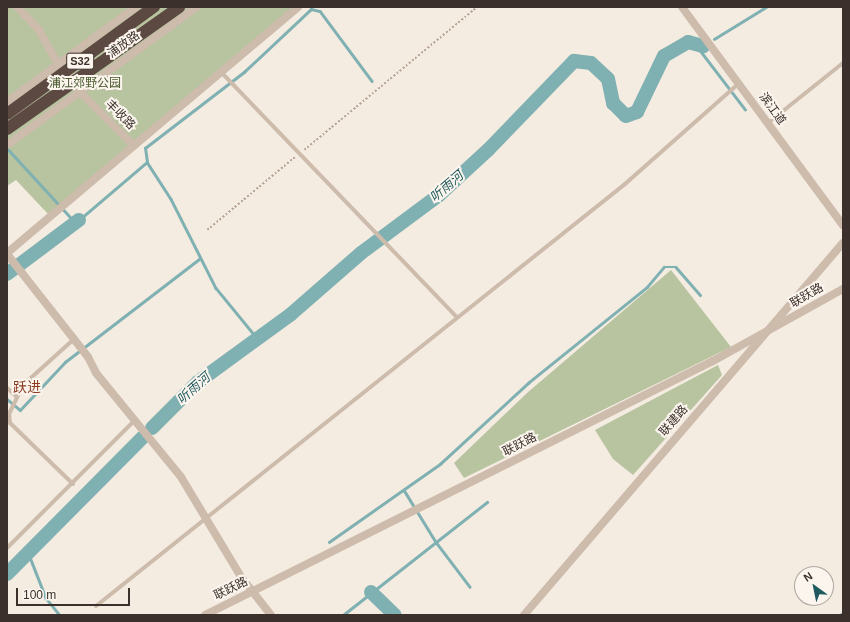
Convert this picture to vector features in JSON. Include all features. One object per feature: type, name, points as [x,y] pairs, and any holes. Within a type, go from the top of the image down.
[{"type":"highway","name":"S32","points":[[7,114],[154,7]]},
{"type":"highway","name":"S32","points":[[7,129],[179,7]]},
{"type":"street","name":"丰收路","points":[[17,7],[39,30],[58,64],[80,92],[134,146]]},
{"type":"street","name":"浦放路","points":[[7,102],[136,7]]},
{"type":"street","name":"浦放路","points":[[10,143],[197,7]]},
{"type":"street","points":[[271,615],[252,592],[181,477],[96,373],[74,339],[18,271],[8,256],[50,216],[298,7]]},
{"type":"street","name":"滨江道","points":[[682,7],[843,225]]},
{"type":"street","name":"联建路","points":[[524,615],[762,336],[842,247]]},
{"type":"street","name":"联跃路","points":[[205,615],[762,336],[843,289]]},
{"type":"lane","points":[[768,123],[843,63]]},
{"type":"lane","points":[[221,72],[456,316]]},
{"type":"lane","points":[[96,606],[456,316],[625,184],[738,83]]},
{"type":"lane","points":[[73,484],[10,423],[9,414],[16,396],[39,368],[74,339]]},
{"type":"lane","points":[[7,388],[16,396]]},
{"type":"lane","points":[[7,548],[73,484],[135,420]]},
{"type":"path","points":[[207,230],[477,7]]},
{"type":"green space","name":"浦江郊野公园","points":[[7,7],[297,7],[49,215],[16,180],[7,186]]},
{"type":"green space","points":[[671,270],[731,347],[464,478],[454,463],[527,393]]},
{"type":"green space","points":[[718,365],[722,375],[633,475],[613,459],[595,430]]},
{"type":"waterway","name":"听雨河","points":[[714,39],[766,7]]},
{"type":"waterway","points":[[147,162],[145,148],[244,72],[311,9],[320,11],[372,81]]},
{"type":"waterway","name":"听雨河","points":[[152,428],[198,382],[290,315],[361,253],[439,195],[488,150],[574,61],[591,63],[608,79],[613,103],[626,116],[637,112],[664,56],[688,42],[703,46]]},
{"type":"waterway","points":[[696,45],[745,109]]},
{"type":"waterway","points":[[7,148],[73,220],[79,220],[147,162],[171,199],[216,288],[257,338]]},
{"type":"waterway","points":[[7,274],[79,220]]},
{"type":"waterway","points":[[7,399],[20,410],[65,362],[199,259]]},
{"type":"waterway","points":[[329,542],[440,464],[528,383],[647,287],[664,267],[676,267],[700,295]]},
{"type":"waterway","name":"听雨河","points":[[7,574],[142,438]]},
{"type":"waterway","points":[[404,490],[436,542],[470,587]]},
{"type":"waterway","points":[[343,615],[487,502]]},
{"type":"waterway","points":[[28,552],[46,598],[60,615]]},
{"type":"waterway","points":[[371,592],[395,615]]},
{"type":"district","name":"跃进","points":[[27,387]]}]
